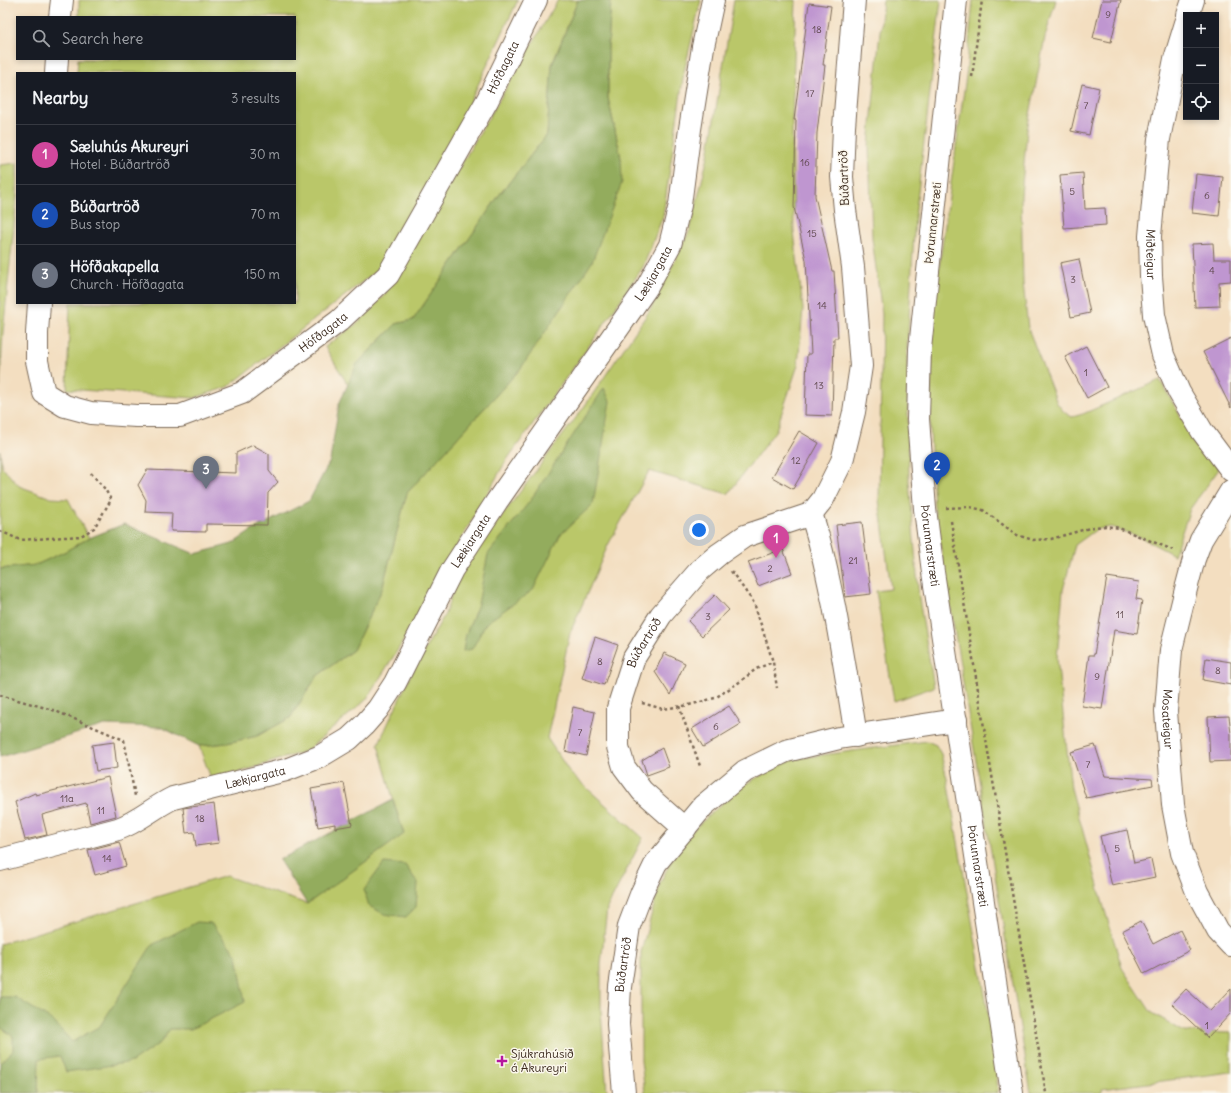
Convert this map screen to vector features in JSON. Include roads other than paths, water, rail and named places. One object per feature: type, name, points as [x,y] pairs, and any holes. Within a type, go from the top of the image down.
[{"type":"street","points":[[60,16],[62,0]]},
{"type":"street","name":"Höfðagata","points":[[39,304],[37,361],[44,393],[65,406],[91,413],[136,416],[180,416],[242,393],[339,321],[388,276],[488,99],[536,0]]},
{"type":"street","name":"Lækjargata","points":[[0,860],[118,829],[129,825],[173,798],[286,770],[319,757],[349,738],[378,709],[395,683],[452,570],[497,501],[647,287],[670,245],[680,206],[698,76],[713,0]]},
{"type":"street","name":"Búðartröð","points":[[685,829],[642,790],[624,767],[618,747],[618,708],[634,658],[661,615],[700,570],[719,554],[745,536],[811,514],[823,499],[842,461],[854,412],[861,366],[842,177],[844,127],[854,0]]},
{"type":"street","name":"Þórunnarstræti","points":[[956,0],[920,348],[918,419],[925,509],[933,572],[1013,1091]]},
{"type":"street","points":[[1189,12],[1193,0]]},
{"type":"street","name":"Miðteigur","points":[[1183,33],[1175,59],[1160,139],[1150,236],[1154,315],[1163,355],[1179,392],[1202,431],[1231,470]]},
{"type":"street","points":[[56,72],[57,60]]},
{"type":"street","name":"Mosateigur","points":[[1231,491],[1201,540],[1194,558],[1171,658],[1166,712],[1173,805],[1182,853],[1196,892],[1218,931],[1231,945]]},
{"type":"street","points":[[811,514],[820,539],[827,573],[846,671],[856,736]]},
{"type":"street","name":"Búðartröð","points":[[624,1093],[618,1024],[620,986],[629,926],[642,892],[656,862],[703,806],[745,770],[786,751],[839,738],[956,720]]},
{"type":"place","name":"Búðartröð","points":[[937,485]]},
{"type":"place","name":"Höfðakapella","points":[[206,489]]},
{"type":"place","name":"Sæluhús Akureyri","points":[[776,558]]},
{"type":"place","name":"Sjúkrahúsið á Akureyri","points":[[502,1061]]}]
